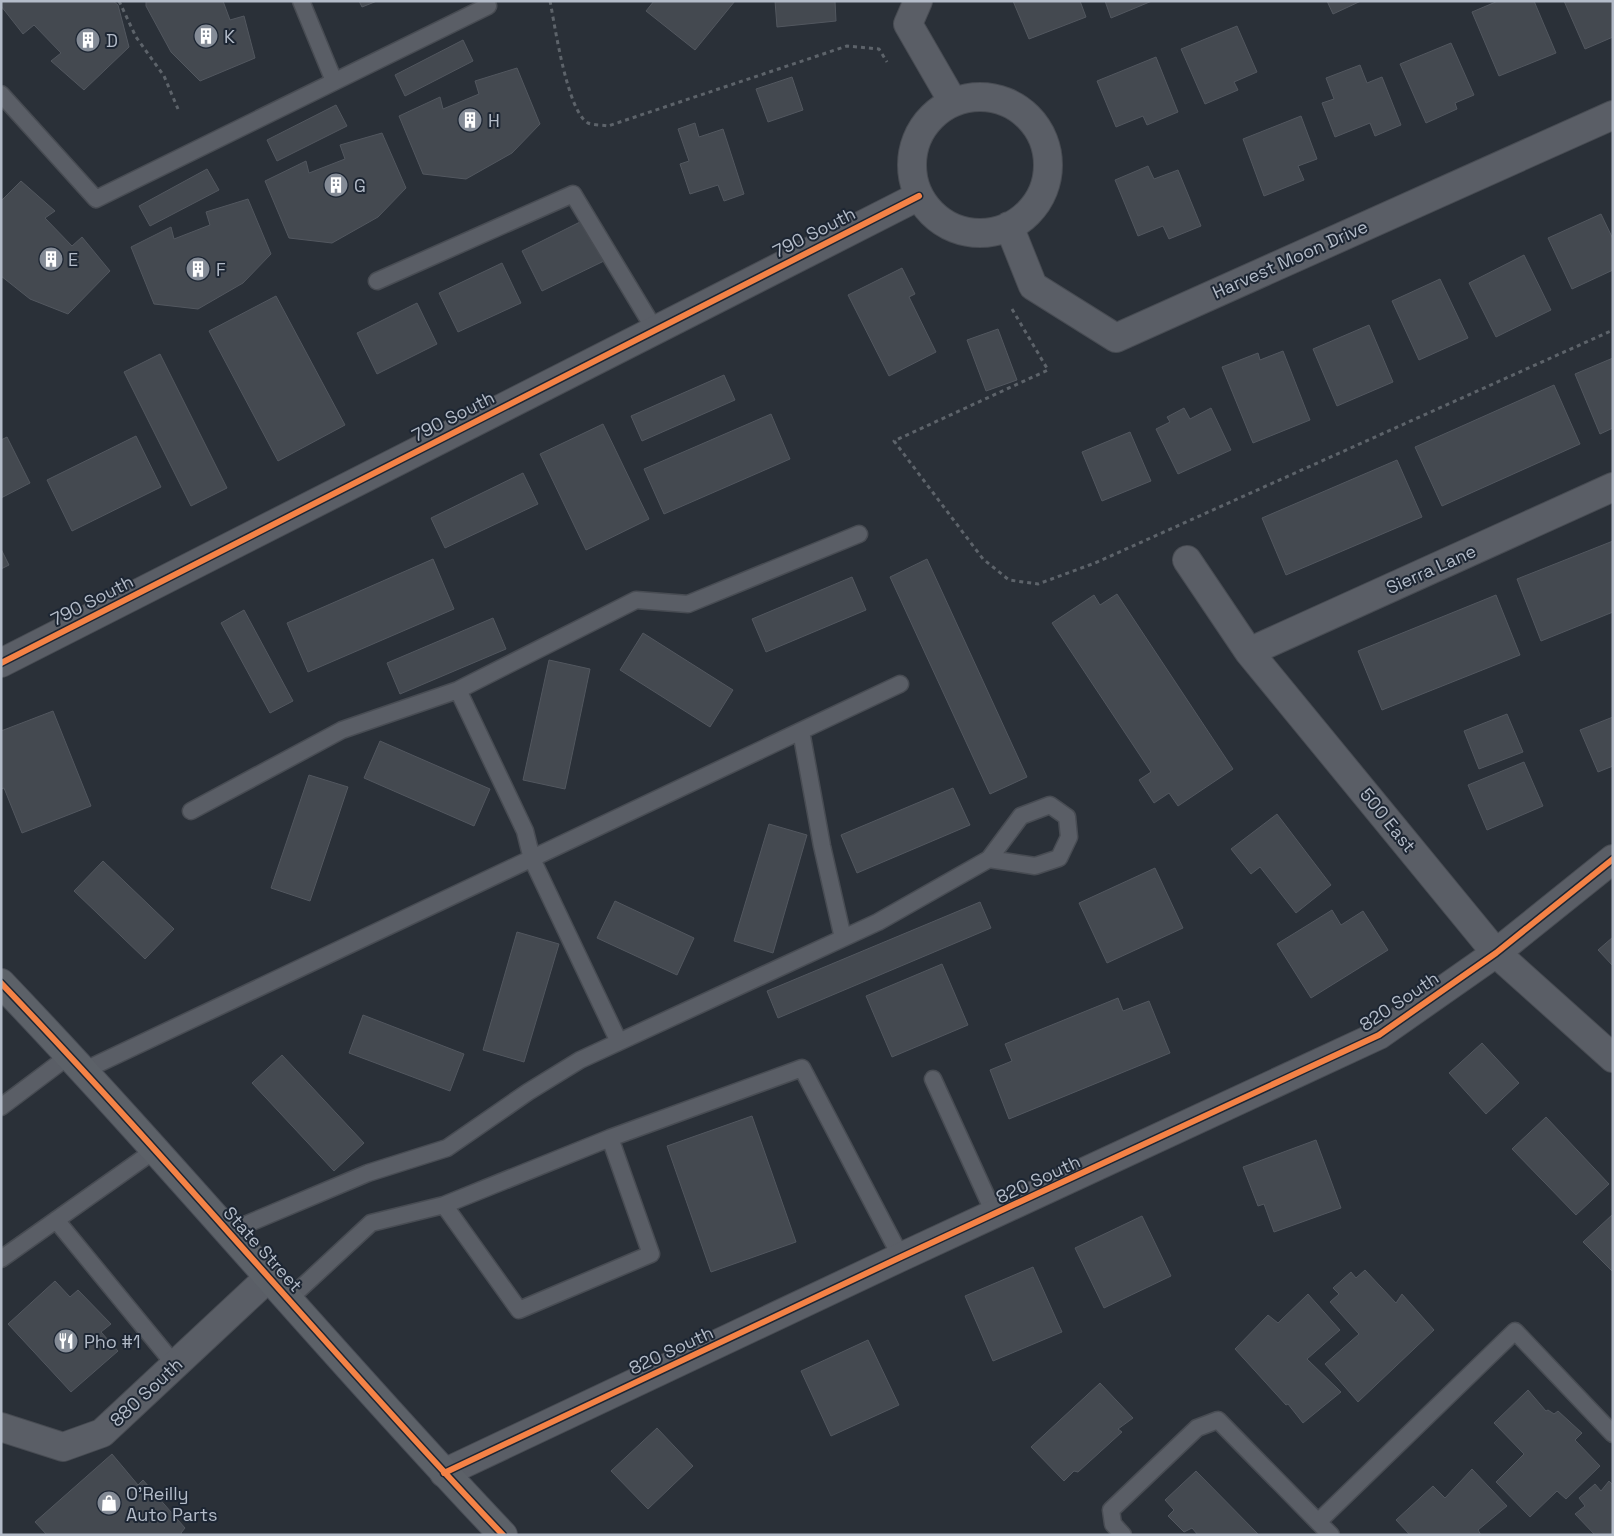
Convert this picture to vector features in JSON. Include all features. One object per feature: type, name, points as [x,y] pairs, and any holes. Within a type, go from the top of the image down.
[{"type":"main road","name":"State Street","points":[[1,983],[77,1063],[268,1278],[444,1473],[503,1535]]},
{"type":"street","points":[[918,1],[908,24],[953,102]]},
{"type":"street","points":[[973,97],[994,98],[1014,106],[1031,119],[1042,136],[1048,157],[1040,198],[1026,215],[1009,226],[978,233],[962,230],[945,223],[930,211],[919,196],[912,174],[913,152],[920,132],[930,120],[953,102],[973,97]]},
{"type":"street","name":"Harvest Moon Drive","points":[[1009,226],[1033,286],[1116,338],[1613,115]]},
{"type":"street","name":"790 South","points":[[1,663],[919,196]]},
{"type":"street","name":"Sierra Lane","points":[[1250,652],[1613,487]]},
{"type":"street","name":"500 East","points":[[1187,560],[1250,652],[1496,952],[1613,1058]]},
{"type":"street","name":"820 South","points":[[444,1473],[900,1257],[995,1215],[1380,1035],[1496,952],[1613,859]]},
{"type":"street","name":"880 South","points":[[1,1427],[64,1447],[102,1433],[268,1278]]},
{"type":"lane","points":[[301,1],[334,81]]},
{"type":"lane","points":[[1,94],[96,199],[488,6]]},
{"type":"lane","points":[[377,281],[573,194],[655,330]]},
{"type":"lane","points":[[191,811],[342,730],[458,690],[636,600],[688,604],[859,534]]},
{"type":"lane","points":[[1,1107],[77,1063],[532,859],[900,684]]},
{"type":"lane","points":[[458,690],[525,831],[532,859],[619,1042]]},
{"type":"lane","points":[[801,731],[822,846],[843,938]]},
{"type":"lane","points":[[228,1232],[368,1173],[447,1148],[528,1092],[580,1060],[878,922],[989,859],[1021,816],[1050,805],[1066,817],[1068,837],[1059,858],[1035,866],[989,859]]},
{"type":"lane","points":[[288,1300],[371,1223],[444,1205],[610,1138],[802,1068],[900,1257]]},
{"type":"lane","points":[[933,1079],[995,1215]]},
{"type":"lane","points":[[444,1205],[519,1310],[651,1254],[610,1138]]},
{"type":"lane","points":[[1,1259],[155,1150]]},
{"type":"lane","points":[[56,1220],[175,1365]]},
{"type":"lane","points":[[1318,1522],[1515,1331],[1613,1434]]},
{"type":"lane","points":[[1123,1535],[1112,1524],[1110,1510],[1196,1428],[1218,1420],[1331,1535]]},
{"type":"path","points":[[119,1],[136,37],[164,76],[178,109]]},
{"type":"path","points":[[550,1],[570,94],[580,113],[588,123],[608,126],[847,46],[879,49],[887,62]]},
{"type":"path","points":[[1011,307],[1048,370],[894,440],[982,559],[1009,580],[1038,584],[1095,563],[1613,330]]},
{"type":"building","name":"D","points":[[1,1],[113,1],[118,5],[129,47],[84,90],[51,61],[61,53],[34,25],[23,34],[1,6]]},
{"type":"building","name":"K","points":[[146,1],[223,1],[230,20],[244,16],[255,58],[200,81],[171,52],[146,6]]},
{"type":"building","points":[[359,1],[377,1],[362,7]]},
{"type":"building","points":[[654,1],[735,1],[695,50],[646,11]]},
{"type":"building","points":[[775,1],[835,1],[836,21],[777,27]]},
{"type":"building","points":[[1013,1],[1080,1],[1086,17],[1029,39]]},
{"type":"building","points":[[1105,1],[1152,1],[1111,18]]},
{"type":"building","points":[[1327,1],[1361,1],[1333,14]]},
{"type":"building","points":[[1498,1],[1534,1],[1556,53],[1499,76],[1472,12]]},
{"type":"building","points":[[1564,1],[1613,1],[1613,37],[1585,49]]},
{"type":"building","points":[[1237,26],[1257,72],[1234,82],[1238,90],[1205,104],[1181,49]]},
{"type":"building","points":[[463,40],[473,61],[405,96],[395,75]]},
{"type":"building","points":[[1451,43],[1474,95],[1455,103],[1457,109],[1426,123],[1400,64]]},
{"type":"building","points":[[1156,57],[1178,112],[1147,125],[1143,116],[1116,127],[1097,81]]},
{"type":"building","points":[[1360,65],[1367,83],[1382,77],[1401,125],[1375,136],[1370,123],[1335,137],[1322,103],[1334,99],[1326,78]]},
{"type":"building","name":"H","points":[[517,68],[540,124],[512,153],[466,179],[423,174],[399,116],[440,97],[443,109],[479,94],[475,81]]},
{"type":"building","points":[[792,77],[803,110],[768,122],[756,89]]},
{"type":"building","points":[[336,105],[347,126],[277,161],[267,140]]},
{"type":"building","points":[[1301,116],[1317,159],[1298,166],[1304,180],[1264,196],[1243,139]]},
{"type":"building","points":[[695,123],[699,137],[723,129],[744,194],[724,201],[718,185],[690,194],[680,164],[689,161],[678,129]]},
{"type":"building","name":"G","points":[[382,133],[406,188],[378,217],[332,243],[289,238],[265,181],[306,161],[309,173],[345,159],[340,145]]},
{"type":"building","points":[[1148,166],[1154,179],[1178,170],[1201,226],[1169,239],[1163,226],[1138,236],[1115,180]]},
{"type":"building","points":[[207,169],[219,190],[150,226],[139,206]]},
{"type":"building","name":"E","points":[[21,181],[55,211],[45,218],[72,246],[82,237],[110,271],[68,314],[30,299],[1,276],[1,201]]},
{"type":"building","name":"F","points":[[248,199],[271,254],[243,283],[198,309],[154,304],[131,247],[171,227],[174,239],[210,225],[206,212]]},
{"type":"building","points":[[1601,214],[1613,239],[1613,270],[1572,289],[1548,238]]},
{"type":"building","points":[[584,220],[604,261],[542,291],[522,251]]},
{"type":"building","points":[[1524,255],[1551,310],[1496,337],[1469,283]]},
{"type":"building","points":[[502,263],[521,303],[458,332],[439,293]]},
{"type":"building","points":[[902,268],[915,294],[909,297],[936,352],[889,376],[848,295]]},
{"type":"building","points":[[1440,279],[1468,338],[1419,360],[1392,301]]},
{"type":"building","points":[[276,296],[345,425],[278,461],[209,331]]},
{"type":"building","points":[[417,303],[437,344],[377,374],[357,333]]},
{"type":"building","points":[[1369,325],[1393,382],[1337,406],[1313,349]]},
{"type":"building","points":[[998,329],[1017,380],[986,391],[967,340]]},
{"type":"building","points":[[1283,351],[1310,420],[1253,443],[1222,367],[1258,353],[1260,360]]},
{"type":"building","points":[[160,354],[227,488],[191,506],[124,372]]},
{"type":"building","points":[[1613,358],[1613,428],[1600,434],[1575,374]]},
{"type":"building","points":[[724,375],[735,400],[642,441],[631,416]]},
{"type":"building","points":[[1554,385],[1580,444],[1442,506],[1415,447]]},
{"type":"building","points":[[1184,408],[1190,419],[1211,408],[1231,450],[1178,474],[1156,429],[1170,422],[1167,417]]},
{"type":"building","points":[[771,414],[790,459],[664,514],[644,469]]},
{"type":"building","points":[[603,424],[649,519],[586,550],[540,454]]},
{"type":"building","points":[[1130,432],[1151,481],[1102,501],[1082,452]]},
{"type":"building","points":[[136,436],[161,487],[72,531],[47,480]]},
{"type":"building","points":[[7,437],[30,483],[1,498],[1,440]]},
{"type":"building","points":[[1397,460],[1422,517],[1286,575],[1262,518]]},
{"type":"building","points":[[523,473],[538,504],[445,548],[431,518]]},
{"type":"building","points":[[1613,541],[1613,612],[1541,641],[1517,579]]},
{"type":"building","points":[[1,549],[9,565],[1,569]]},
{"type":"building","points":[[433,559],[454,609],[308,672],[287,623]]},
{"type":"building","points":[[927,559],[1027,777],[990,794],[890,577]]},
{"type":"building","points":[[852,577],[866,610],[766,652],[752,619]]},
{"type":"building","points":[[1117,594],[1233,769],[1178,806],[1169,793],[1154,803],[1139,780],[1151,772],[1052,623],[1094,595],[1100,605]]},
{"type":"building","points":[[1496,595],[1520,655],[1382,710],[1358,651]]},
{"type":"building","points":[[244,610],[293,701],[270,713],[221,623]]},
{"type":"building","points":[[493,618],[506,649],[400,694],[387,663]]},
{"type":"building","points":[[643,633],[733,690],[710,727],[620,670]]},
{"type":"building","points":[[549,660],[590,669],[565,789],[523,780]]},
{"type":"building","points":[[53,711],[91,806],[22,833],[4,788],[1,789],[1,731]]},
{"type":"building","points":[[1507,714],[1523,752],[1479,769],[1464,731]]},
{"type":"building","points":[[1613,717],[1613,766],[1598,772],[1580,730]]},
{"type":"building","points":[[380,741],[490,789],[474,826],[364,778]]},
{"type":"building","points":[[1524,762],[1543,806],[1487,830],[1468,785]]},
{"type":"building","points":[[309,775],[348,787],[310,901],[271,888]]},
{"type":"building","points":[[953,788],[970,825],[857,873],[841,835]]},
{"type":"building","points":[[1277,814],[1331,885],[1296,913],[1260,867],[1251,874],[1231,849]]},
{"type":"building","points":[[769,824],[807,835],[773,953],[734,941]]},
{"type":"building","points":[[103,861],[174,929],[145,959],[74,891]]},
{"type":"building","points":[[1155,868],[1183,928],[1107,963],[1079,903]]},
{"type":"building","points":[[615,901],[694,938],[677,975],[597,938]]},
{"type":"building","points":[[980,902],[991,928],[778,1018],[767,991]]},
{"type":"building","points":[[1332,910],[1341,925],[1363,911],[1388,950],[1311,998],[1277,944]]},
{"type":"building","points":[[517,932],[559,944],[524,1062],[483,1050]]},
{"type":"building","points":[[1613,937],[1613,966],[1598,950]]},
{"type":"building","points":[[942,964],[968,1025],[892,1057],[866,996]]},
{"type":"building","points":[[1118,998],[1123,1011],[1149,1001],[1170,1053],[1009,1119],[990,1070],[1012,1061],[1005,1044]]},
{"type":"building","points":[[363,1015],[464,1054],[450,1091],[349,1053]]},
{"type":"building","points":[[1482,1043],[1519,1083],[1486,1114],[1449,1073]]},
{"type":"building","points":[[282,1055],[364,1143],[334,1171],[252,1083]]},
{"type":"building","points":[[752,1116],[796,1242],[711,1272],[667,1146]]},
{"type":"building","points":[[1546,1117],[1609,1184],[1576,1215],[1512,1149]]},
{"type":"building","points":[[1316,1140],[1341,1208],[1274,1232],[1264,1204],[1258,1206],[1243,1167]]},
{"type":"building","points":[[1613,1214],[1613,1272],[1583,1242]]},
{"type":"building","points":[[1142,1216],[1171,1276],[1104,1308],[1075,1248]]},
{"type":"building","points":[[1033,1267],[1062,1332],[993,1361],[965,1296]]},
{"type":"building","points":[[1365,1270],[1396,1303],[1402,1294],[1434,1330],[1358,1402],[1325,1364],[1359,1334],[1330,1302],[1339,1294],[1333,1288],[1351,1272],[1356,1278]]},
{"type":"building","name":"Pho #1","points":[[55,1281],[70,1297],[78,1290],[111,1324],[101,1332],[118,1351],[71,1392],[8,1324]]},
{"type":"building","points":[[1308,1294],[1340,1330],[1307,1359],[1341,1392],[1303,1423],[1288,1404],[1286,1405],[1235,1349],[1268,1315],[1278,1323]]},
{"type":"building","points":[[868,1340],[899,1405],[831,1436],[801,1371]]},
{"type":"building","points":[[1100,1383],[1133,1418],[1118,1429],[1122,1432],[1078,1472],[1074,1471],[1064,1481],[1031,1447]]},
{"type":"building","points":[[1528,1390],[1546,1411],[1548,1410],[1554,1414],[1558,1411],[1582,1433],[1575,1440],[1600,1466],[1566,1499],[1557,1491],[1530,1517],[1496,1482],[1524,1454],[1494,1423]]},
{"type":"building","points":[[657,1428],[693,1466],[648,1509],[611,1471]]},
{"type":"building","name":"O'Reilly Auto Parts","points":[[112,1454],[138,1485],[143,1480],[185,1528],[181,1533],[182,1535],[47,1535],[35,1522]]},
{"type":"building","points":[[1472,1469],[1507,1506],[1478,1530],[1481,1535],[1410,1535],[1396,1520],[1433,1486],[1445,1498]]},
{"type":"building","points":[[1196,1471],[1259,1535],[1198,1535],[1192,1528],[1184,1532],[1168,1516],[1174,1510],[1165,1500]]},
{"type":"building","points":[[1609,1481],[1613,1485],[1613,1535],[1595,1535],[1575,1514],[1585,1506],[1579,1498],[1595,1484],[1601,1491]]},
{"type":"cycle path","points":[[1,663],[919,196]]},
{"type":"cycle path","points":[[444,1473],[901,1257],[1379,1035],[1496,953],[1613,859]]},
{"type":"cycle path","points":[[1,983],[128,1120],[439,1467],[503,1535]]},
{"type":"place","name":"K","points":[[206,36]]},
{"type":"place","name":"D","points":[[88,40]]},
{"type":"place","name":"H","points":[[470,120]]},
{"type":"place","name":"G","points":[[336,185]]},
{"type":"place","name":"E","points":[[51,259]]},
{"type":"place","name":"F","points":[[198,269]]},
{"type":"place","name":"Pho #1","points":[[66,1341]]},
{"type":"place","name":"O'Reilly Auto Parts","points":[[109,1503]]}]
